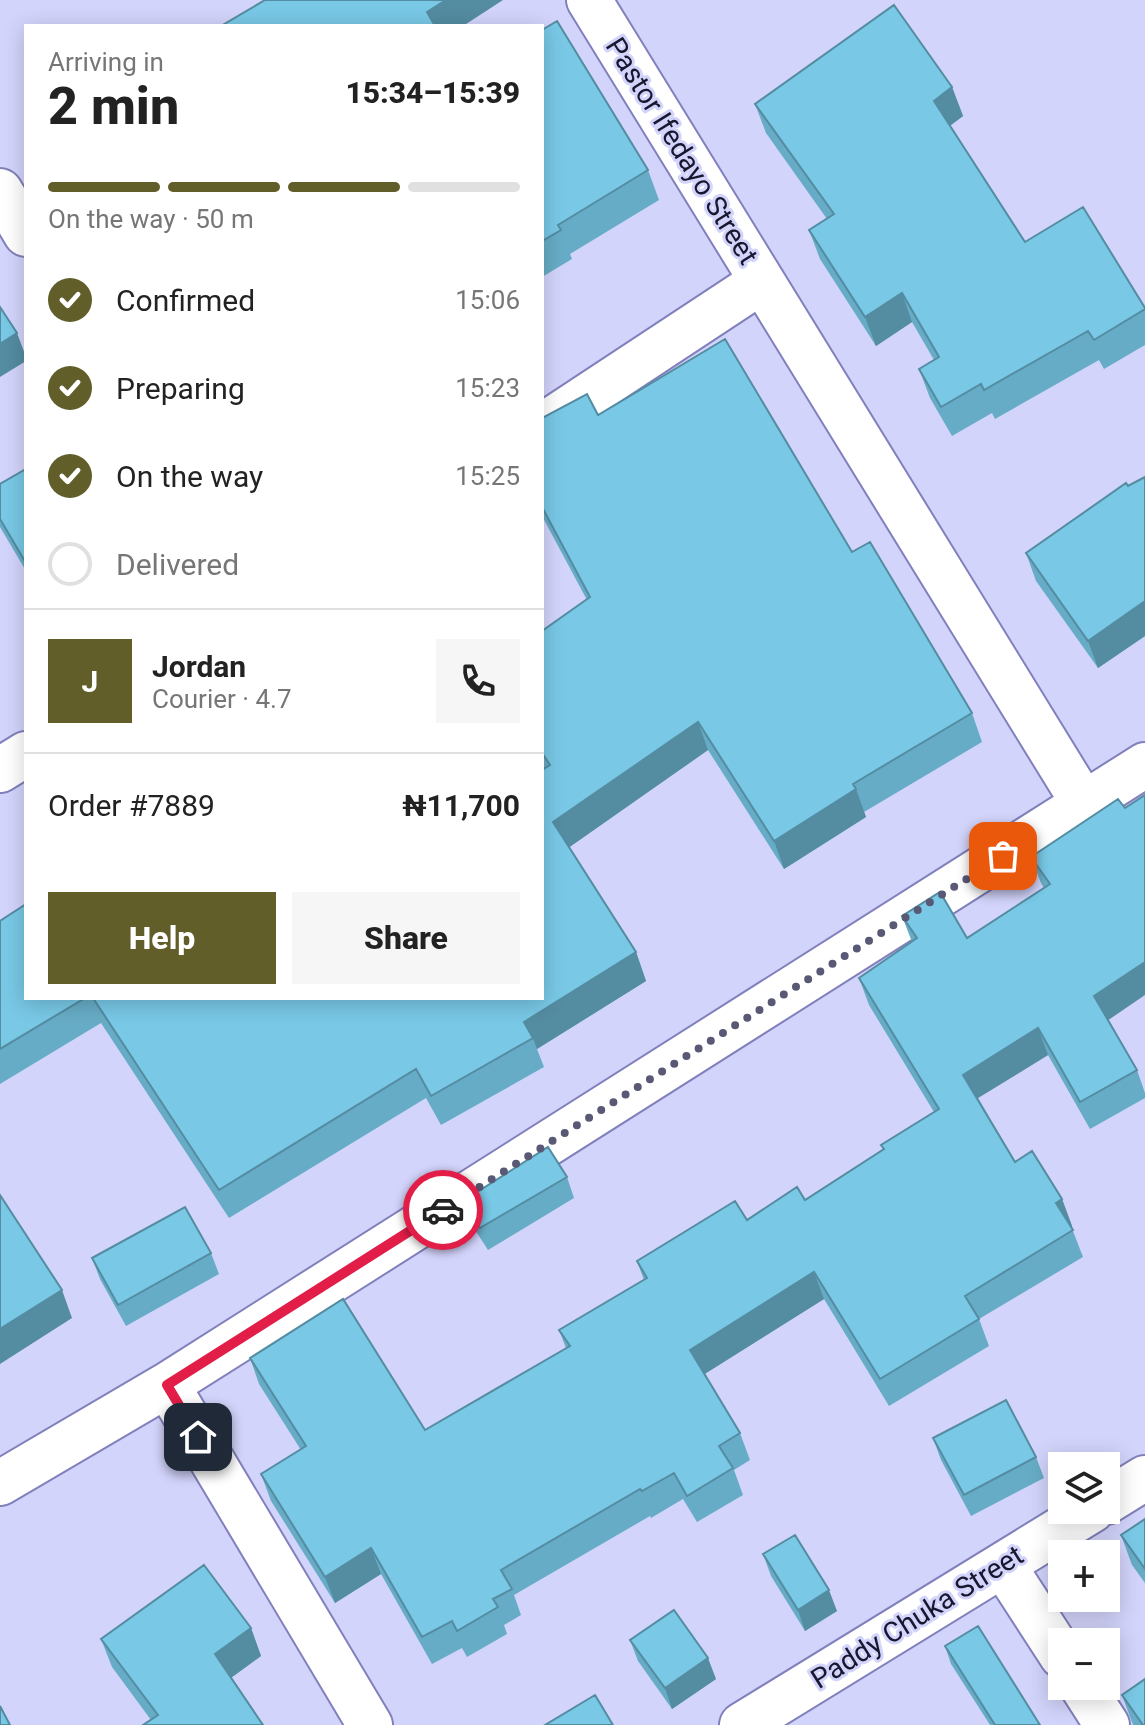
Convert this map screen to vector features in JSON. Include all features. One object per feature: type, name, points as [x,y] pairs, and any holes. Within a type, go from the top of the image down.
[{"type":"street","name":"Pastor Ifedayo Street","points":[[544,425],[762,281],[589,0]]},
{"type":"street","points":[[0,191],[24,231]]},
{"type":"street","points":[[762,281],[1084,804]]},
{"type":"street","points":[[0,770],[24,755]]},
{"type":"street","points":[[0,1483],[167,1385],[1145,765]]},
{"type":"street","points":[[167,1385],[370,1725]]},
{"type":"street","points":[[1120,1493],[1145,1478]]},
{"type":"street","name":"Paddy Chuka Street","points":[[742,1725],[1069,1524]]},
{"type":"street","points":[[1003,1565],[1048,1634]]},
{"type":"street","points":[[1091,1700],[1107,1725]]},
{"type":"building","points":[[265,0],[446,0],[427,12],[434,24],[224,24]]},
{"type":"building","points":[[894,5],[952,87],[934,101],[1025,242],[1083,207],[1145,308],[1094,340],[1088,331],[984,390],[981,384],[941,407],[919,369],[939,357],[902,293],[865,317],[809,230],[834,214],[755,104]]},
{"type":"building","points":[[557,21],[648,170],[558,225],[561,230],[544,240],[544,29]]},
{"type":"building","points":[[0,307],[17,333],[0,344]]},
{"type":"building","points":[[725,339],[852,552],[870,542],[972,713],[853,784],[856,789],[774,841],[698,722],[553,822],[636,952],[524,1022],[533,1038],[431,1096],[416,1069],[219,1190],[94,1000],[544,1000],[544,769],[550,765],[544,756],[544,630],[590,597],[544,511],[544,417],[587,394],[598,415]]},
{"type":"building","points":[[24,470],[24,560],[0,519],[0,484]]},
{"type":"building","points":[[1145,477],[1145,601],[1088,641],[1026,553],[1126,483],[1128,486]]},
{"type":"building","points":[[1145,795],[1145,962],[1094,996],[1137,1070],[1080,1102],[1038,1028],[963,1075],[1015,1162],[1032,1151],[1062,1199],[1056,1203],[1073,1230],[965,1296],[979,1319],[880,1379],[814,1272],[690,1350],[740,1433],[719,1446],[733,1468],[687,1496],[674,1473],[642,1491],[640,1489],[501,1570],[512,1589],[493,1599],[498,1607],[457,1631],[452,1621],[422,1637],[371,1548],[325,1577],[261,1474],[306,1446],[250,1358],[343,1299],[425,1430],[570,1346],[559,1330],[647,1278],[637,1261],[735,1201],[747,1220],[797,1187],[805,1200],[884,1149],[881,1145],[939,1109],[859,978],[917,938],[902,916],[940,892],[967,938],[1050,884],[1031,857],[1118,799],[1125,808]]},
{"type":"building","points":[[24,905],[24,1000],[82,1000],[0,1049],[0,921]]},
{"type":"building","points":[[548,1147],[567,1177],[480,1228],[463,1201]]},
{"type":"building","points":[[0,1195],[62,1290],[0,1329]]},
{"type":"building","points":[[185,1207],[211,1253],[118,1305],[92,1258]]},
{"type":"building","points":[[1006,1400],[1036,1457],[964,1495],[933,1438]]},
{"type":"building","points":[[1145,1519],[1145,1569],[1121,1535]]},
{"type":"building","points":[[795,1535],[829,1590],[798,1610],[763,1554]]},
{"type":"building","points":[[204,1565],[251,1628],[215,1654],[263,1725],[143,1725],[158,1715],[101,1639]]},
{"type":"building","points":[[674,1610],[708,1658],[665,1688],[630,1640]]},
{"type":"building","points":[[978,1626],[1040,1725],[995,1725],[945,1646]]},
{"type":"building","points":[[1145,1679],[1145,1725],[1143,1725],[1122,1695]]},
{"type":"building","points":[[595,1695],[613,1725],[545,1725]]},
{"type":"building","points":[[0,1706],[10,1725],[0,1725]]},
{"type":"way so far","points":[[443,1210],[1003,856]]},
{"type":"route","points":[[198,1437],[167,1385],[443,1210]]}]
